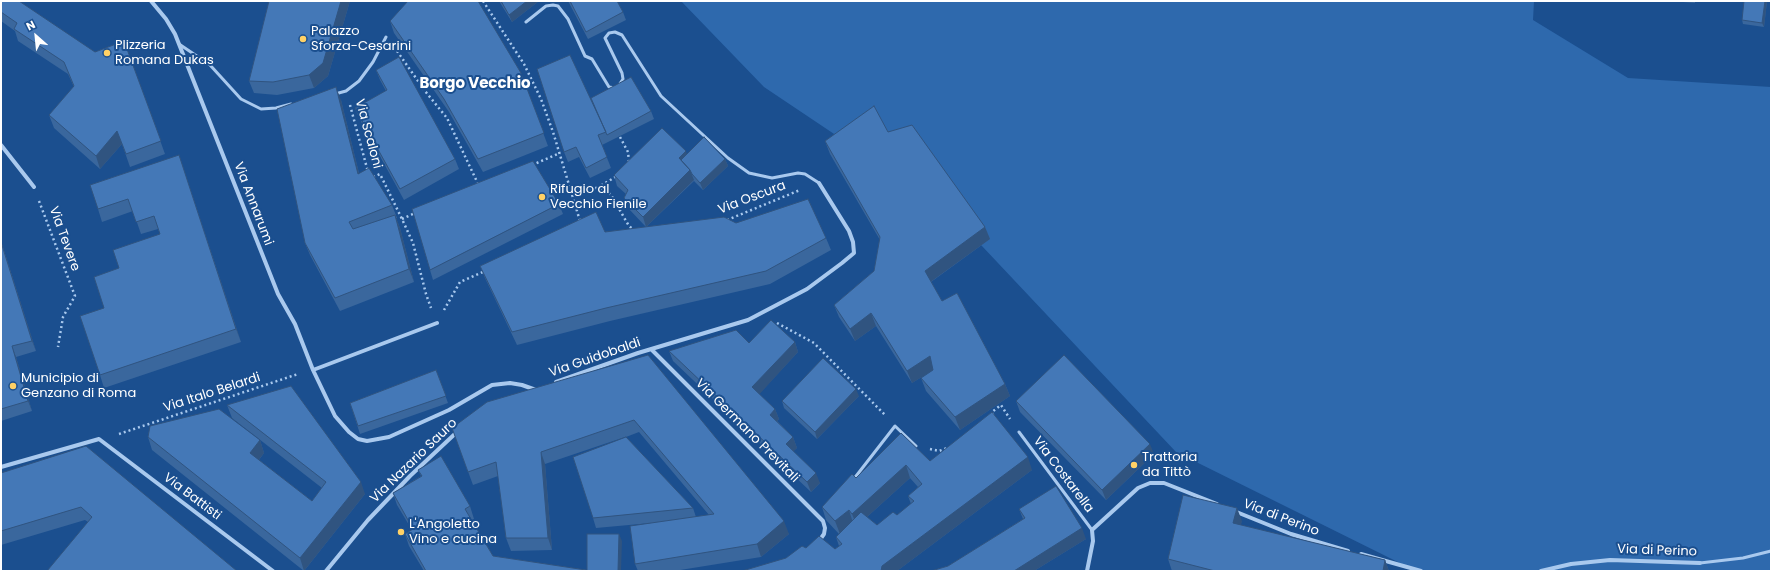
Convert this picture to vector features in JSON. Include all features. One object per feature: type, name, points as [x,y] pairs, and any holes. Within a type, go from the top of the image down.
[{"type":"street","name":"Via Annarumi","points":[[151,1],[171,26],[278,294],[295,324],[313,370],[340,423]]},
{"type":"street","points":[[1,145],[34,187]]},
{"type":"street","name":"Via Guidobaldi","points":[[548,385],[651,349],[733,325],[761,314],[806,288],[854,253],[853,242],[849,232],[819,182]]},
{"type":"street","points":[[313,370],[437,322]]},
{"type":"street","name":"Via Germano Previtali","points":[[651,349],[823,521],[825,528],[824,534],[817,544]]},
{"type":"street","name":"Via Guidobaldi","points":[[340,423],[358,439],[367,441],[377,440],[389,437],[449,410],[486,388],[498,384],[510,383],[536,390],[542,388]]},
{"type":"street","points":[[530,392],[536,390]]},
{"type":"street","name":"Via Nazario Sauro","points":[[326,571],[388,498],[464,427]]},
{"type":"street","name":"Via Battisti","points":[[1,467],[100,439],[273,571]]},
{"type":"street","points":[[1087,571],[1093,541],[1092,530],[1133,491],[1150,483],[1169,484],[1220,505]]},
{"type":"street","name":"Via di Perino","points":[[1228,508],[1314,542],[1421,571]]},
{"type":"street","name":"Via di Perino","points":[[1541,571],[1572,564],[1610,560],[1700,563]]},
{"type":"lane","points":[[526,22],[546,6],[558,6],[568,19],[585,56],[592,59],[609,87],[615,88],[623,79],[605,38],[609,33],[615,32],[622,35],[660,96],[728,158],[749,173],[760,176],[772,178],[798,173],[810,176],[819,182]]},
{"type":"lane","points":[[346,91],[359,81],[373,62],[386,37]]},
{"type":"lane","points":[[179,44],[210,65],[241,98],[252,105],[261,109],[276,108],[299,102]]},
{"type":"lane","name":"Via Scaloni","points":[[330,95],[346,91]]},
{"type":"lane","points":[[850,484],[895,426],[916,446]]},
{"type":"lane","name":"Via Costarella","points":[[1018,432],[1092,530]]},
{"type":"lane","points":[[819,517],[825,512]]},
{"type":"lane","name":"Via di Perino","points":[[1700,563],[1742,558],[1771,551]]},
{"type":"path","points":[[483,1],[524,64],[541,99],[560,153],[581,225]]},
{"type":"path","points":[[386,37],[425,91],[447,118],[480,186],[473,189]]},
{"type":"path","name":"Via Scaloni","points":[[346,91],[358,129],[369,179],[380,174],[402,219],[413,243],[426,294],[437,322]]},
{"type":"path","points":[[620,137],[628,152],[630,161],[628,165]]},
{"type":"path","points":[[530,165],[560,153]]},
{"type":"path","points":[[597,188],[622,172]]},
{"type":"path","name":"Via Oscura","points":[[726,220],[819,182]]},
{"type":"path","name":"Via Tevere","points":[[34,187],[75,296],[63,317],[58,347]]},
{"type":"path","points":[[570,189],[597,188],[605,190],[611,195],[629,226],[639,234]]},
{"type":"path","points":[[402,219],[421,211]]},
{"type":"path","points":[[437,322],[460,282],[489,269]]},
{"type":"path","points":[[761,314],[814,343],[895,426]]},
{"type":"path","name":"Via Italo Belardi","points":[[117,435],[313,370]]},
{"type":"path","points":[[996,420],[992,412],[1001,405],[1018,432]]},
{"type":"path","points":[[916,446],[939,451],[955,445]]},
{"type":"shaded area","points":[[681,1],[1534,1],[1533,20],[1628,78],[1771,87],[1771,571],[1416,571],[1176,452],[949,211],[764,87]]},
{"type":"building","points":[[1,1],[19,1],[95,52],[124,41],[161,141],[126,154],[117,131],[96,156],[49,115],[74,86],[64,62],[14,29],[17,23],[1,12]]},
{"type":"building","name":"Palazzo Sforza-Cesarini","points":[[269,1],[341,1],[323,63],[309,75],[273,82],[249,81]]},
{"type":"building","points":[[408,1],[478,1],[521,73],[544,133],[478,159],[444,99],[390,21]]},
{"type":"building","points":[[501,1],[527,1],[509,15]]},
{"type":"building","points":[[570,1],[617,1],[623,12],[586,32]]},
{"type":"building","points":[[1744,1],[1765,1],[1762,23],[1742,20]]},
{"type":"building","points":[[570,55],[606,132],[598,135],[607,157],[586,168],[576,147],[564,152],[537,69]]},
{"type":"building","points":[[399,57],[455,159],[400,189],[355,108],[387,90],[376,70]]},
{"type":"building","points":[[631,77],[651,111],[607,135],[591,98]]},
{"type":"building","points":[[336,87],[358,174],[369,168],[392,205],[349,222],[353,229],[395,215],[409,269],[335,298],[305,243],[277,109]]},
{"type":"building","points":[[874,106],[888,132],[912,125],[985,227],[925,271],[942,301],[957,293],[1005,384],[955,417],[921,378],[933,370],[930,356],[907,371],[871,313],[850,329],[834,305],[874,271],[880,237],[825,141]]},
{"type":"building","points":[[662,128],[686,151],[679,158],[690,170],[643,217],[624,198],[628,190],[614,175]]},
{"type":"building","points":[[704,137],[725,159],[700,183],[681,160]]},
{"type":"building","points":[[179,155],[236,329],[100,375],[80,316],[104,308],[94,277],[119,268],[113,250],[160,234],[154,216],[136,222],[128,199],[98,209],[90,185]]},
{"type":"building","points":[[533,161],[559,204],[430,270],[412,209]]},
{"type":"building","points":[[808,199],[826,238],[766,271],[606,308],[512,332],[480,266],[596,212],[605,232],[724,217],[736,223]]},
{"type":"building","points":[[1,242],[32,341],[12,346],[28,401],[1,409]]},
{"type":"building","points":[[771,320],[795,342],[752,387],[775,409],[770,415],[793,437],[786,444],[816,473],[807,482],[669,351],[736,330],[749,343]]},
{"type":"building","points":[[648,355],[784,521],[757,544],[635,564],[630,526],[714,514],[634,420],[541,452],[548,538],[506,538],[496,462],[468,472],[452,428],[487,402]]},
{"type":"building","points":[[1064,355],[1150,444],[1102,490],[1016,401]]},
{"type":"building","points":[[823,358],[856,389],[815,432],[782,401]]},
{"type":"building","points":[[436,370],[446,396],[358,426],[350,403]]},
{"type":"building","points":[[291,386],[361,482],[300,558],[148,437],[150,426],[219,409],[260,440],[250,453],[312,501],[326,482],[227,405]]},
{"type":"building","points":[[992,412],[1028,457],[882,566],[881,571],[742,571],[786,558],[802,546],[806,548],[819,536],[835,549],[842,544],[836,537],[861,512],[877,525],[893,512],[897,515],[914,501],[908,496],[922,484],[906,465],[852,514],[849,510],[835,521],[822,507],[852,474],[856,478],[901,433],[930,461]]},
{"type":"building","points":[[626,437],[693,508],[593,518],[573,457]]},
{"type":"building","points":[[86,446],[237,571],[47,571],[92,517],[81,507],[1,531],[1,473]]},
{"type":"building","points":[[441,456],[470,506],[465,509],[493,556],[586,571],[426,571],[405,534],[413,529],[393,493],[422,476],[418,470]]},
{"type":"building","points":[[1056,486],[1082,528],[1014,571],[931,571],[948,566],[1025,518],[1019,509]]},
{"type":"building","points":[[1183,495],[1237,508],[1233,523],[1385,560],[1383,571],[1215,571],[1168,559]]},
{"type":"building","points":[[587,534],[619,534],[618,571],[587,571]]},
{"type":"place","name":"Palazzo Sforza-Cesarini","points":[[303,39]]},
{"type":"place","name":"PIizzeria Romana Dukas","points":[[107,53]]},
{"type":"place","name":"Rifugio al Vecchio Fienile","points":[[542,197]]},
{"type":"place","name":"Municipio di Genzano di Roma","points":[[13,386]]},
{"type":"place","name":"Trattoria da Tittò","points":[[1134,465]]},
{"type":"place","name":"L'Angoletto Vino e cucina","points":[[401,532]]},
{"type":"district","name":"Borgo Vecchio","points":[[475,84]]}]
